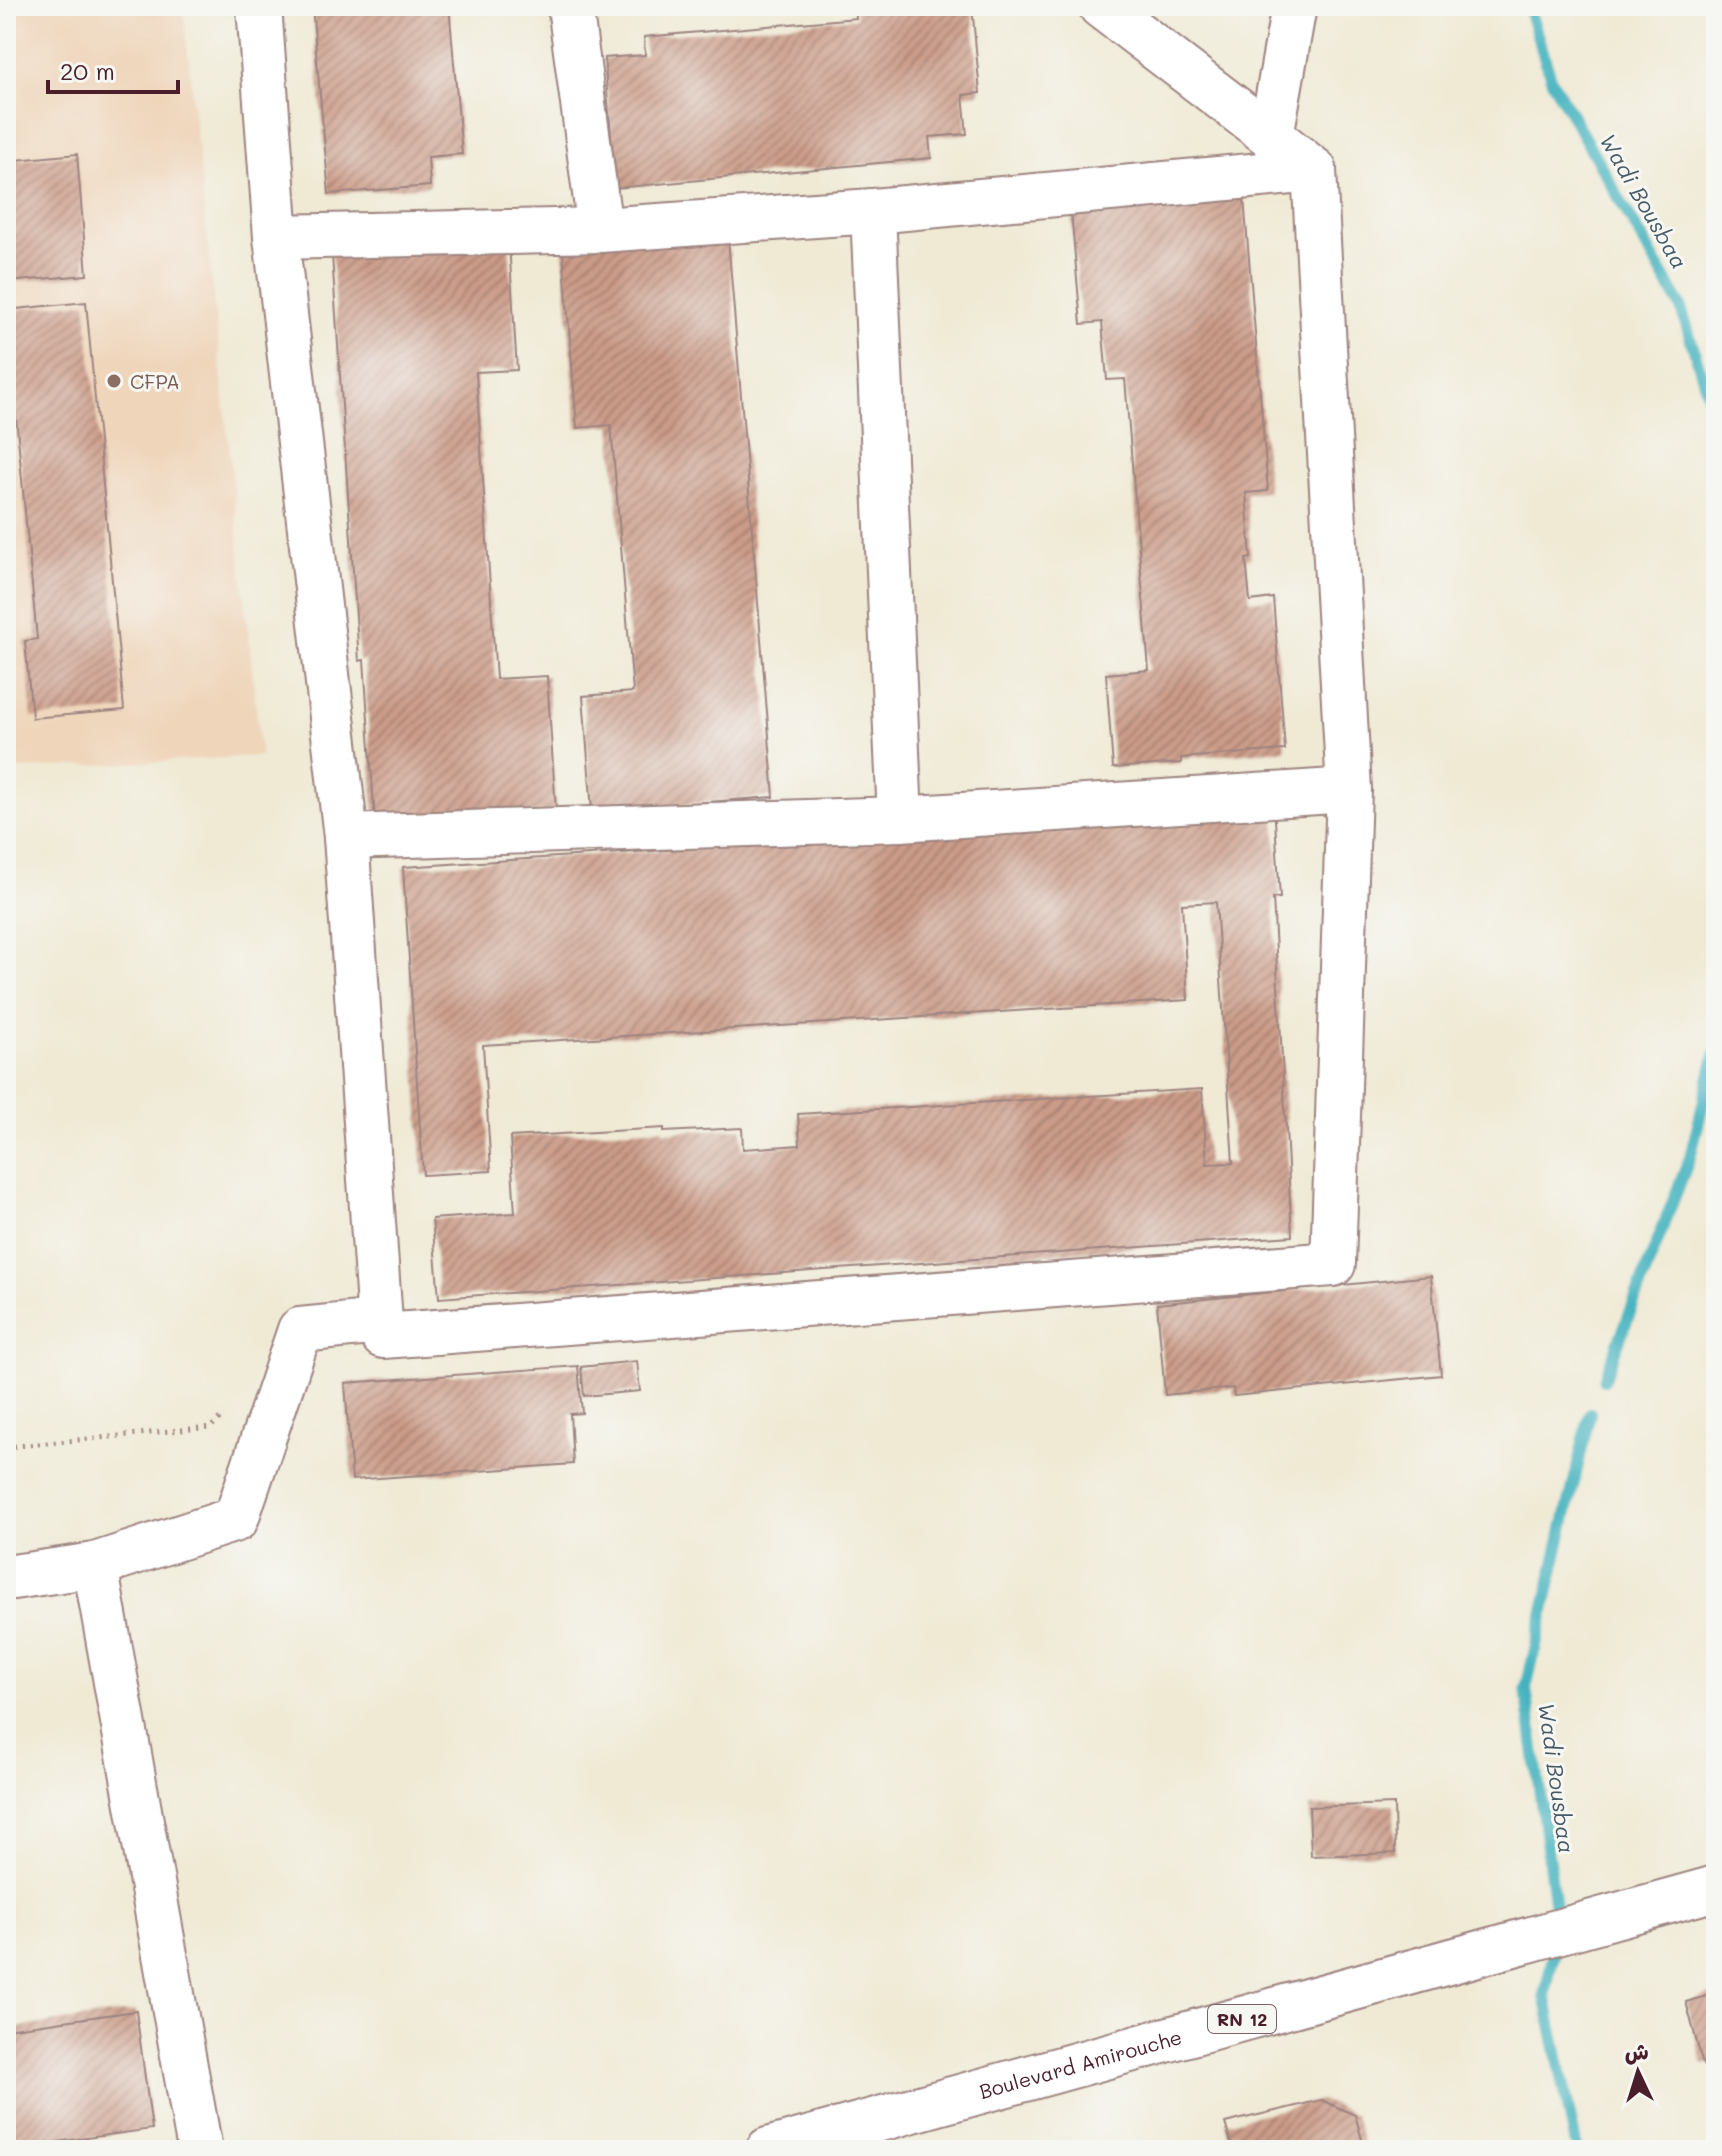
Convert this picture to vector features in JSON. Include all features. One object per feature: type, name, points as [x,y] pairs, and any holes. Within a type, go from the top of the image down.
[{"type":"street","points":[[259,6],[276,237],[346,837],[383,1336],[1333,1264],[1349,790],[1314,170],[1101,6]]},
{"type":"street","points":[[570,6],[600,230]]},
{"type":"street","points":[[1271,136],[1294,6]]},
{"type":"street","points":[[276,237],[600,230],[873,211],[1314,170]]},
{"type":"street","points":[[873,211],[900,819]]},
{"type":"street","points":[[346,837],[900,819],[1349,790]]},
{"type":"street","points":[[6,1578],[95,1565],[236,1519],[300,1330],[380,1322]]},
{"type":"street","points":[[95,1565],[200,2150]]},
{"type":"street","name":"Boulevard Amirouche","points":[[768,2150],[1716,1888]]},
{"type":"path","points":[[6,1447],[211,1427],[231,1406]]},
{"type":"shaded area","name":"CFPA","points":[[6,6],[183,6],[261,756],[6,770]]},
{"type":"building","points":[[312,6],[449,6],[462,154],[428,157],[430,186],[329,194]]},
{"type":"building","points":[[855,6],[972,6],[980,93],[963,95],[967,134],[929,137],[931,158],[616,188],[604,58],[645,55],[644,37],[856,18]]},
{"type":"building","points":[[77,154],[87,275],[6,282],[6,161]]},
{"type":"building","points":[[1243,186],[1268,491],[1246,493],[1251,558],[1246,559],[1250,601],[1273,598],[1285,750],[1181,758],[1181,763],[1113,768],[1106,674],[1149,670],[1125,379],[1107,380],[1102,322],[1081,324],[1070,200]]},
{"type":"building","points":[[727,226],[774,797],[592,811],[583,696],[633,692],[611,425],[577,428],[562,239]]},
{"type":"building","points":[[509,243],[517,370],[476,372],[496,679],[547,676],[556,811],[375,823],[364,660],[359,661],[332,255]]},
{"type":"building","points":[[86,302],[124,710],[32,718],[25,641],[37,639],[6,310]]},
{"type":"building","points":[[1274,805],[1280,898],[1273,898],[1292,1236],[439,1298],[432,1219],[515,1213],[510,1137],[664,1128],[664,1132],[742,1128],[743,1149],[800,1145],[798,1114],[1202,1089],[1207,1164],[1233,1163],[1216,902],[1182,904],[1188,1000],[483,1045],[491,1171],[423,1175],[403,867],[837,839]]},
{"type":"building","points":[[1431,1276],[1441,1375],[1234,1396],[1233,1388],[1165,1395],[1157,1304]]},
{"type":"building","points":[[637,1361],[640,1391],[584,1396],[581,1367]]},
{"type":"building","points":[[578,1366],[582,1413],[570,1414],[573,1464],[352,1480],[345,1383]]},
{"type":"building","points":[[1394,1804],[1395,1853],[1311,1856],[1309,1807]]},
{"type":"building","points":[[1716,1993],[1716,2061],[1703,2065],[1686,2002]]},
{"type":"building","points":[[136,2011],[152,2129],[6,2149],[6,2029]]},
{"type":"building","points":[[1321,2100],[1355,2115],[1365,2150],[1233,2150],[1225,2123]]},
{"type":"waterway","name":"Wadi Bousbaa","points":[[1528,6],[1552,81],[1680,305],[1716,420]]},
{"type":"waterway","name":"Wadi Bousbaa","points":[[1604,1380],[1690,1157],[1716,1052]]},
{"type":"waterway","name":"Wadi Bousbaa","points":[[1557,1923],[1526,1688],[1590,1413]]},
{"type":"waterway","name":"Wadi Bousbaa","points":[[1556,1941],[1545,1995],[1577,2150]]},
{"type":"place","name":"CFPA","points":[[114,381]]}]
